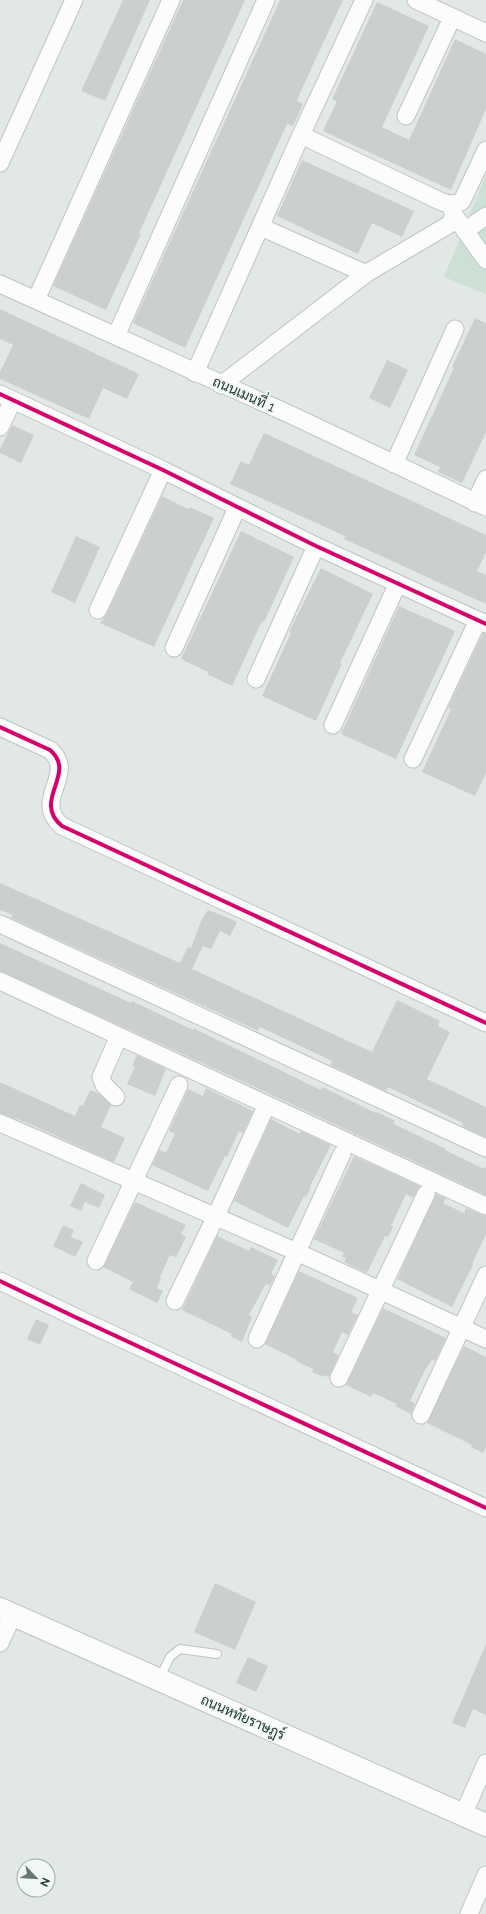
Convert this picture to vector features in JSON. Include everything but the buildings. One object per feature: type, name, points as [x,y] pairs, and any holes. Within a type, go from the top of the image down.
[{"type":"main road","name":"ถนนหทัยราษฎร์","points":[[7,1612],[486,1825]]},
{"type":"street","points":[[0,162],[74,0]]},
{"type":"street","points":[[36,300],[171,0]]},
{"type":"street","points":[[116,336],[266,0]]},
{"type":"street","points":[[195,372],[301,135],[364,0]]},
{"type":"street","points":[[416,0],[486,33]]},
{"type":"street","points":[[406,116],[452,18]]},
{"type":"street","points":[[301,135],[442,202],[452,210],[486,260]]},
{"type":"street","points":[[222,385],[367,273],[450,224],[452,210],[456,204],[462,201],[486,150]]},
{"type":"street","points":[[465,231],[486,216]]},
{"type":"street","points":[[261,227],[367,273]]},
{"type":"street","name":"ถนนเมนที่ 1","points":[[0,284],[289,414],[481,505]]},
{"type":"street","points":[[394,464],[455,329]]},
{"type":"street","points":[[0,427],[6,397],[163,470],[237,508],[397,585],[482,622],[413,760]]},
{"type":"street","points":[[98,610],[163,470]]},
{"type":"street","points":[[481,505],[486,479]]},
{"type":"street","points":[[174,648],[237,508]]},
{"type":"street","points":[[256,679],[316,546]]},
{"type":"street","points":[[333,725],[397,585]]},
{"type":"street","points":[[0,727],[50,750],[56,756],[60,764],[59,774],[50,806],[55,820],[62,826],[486,1023]]},
{"type":"street","points":[[0,924],[486,1148]]},
{"type":"street","points":[[0,981],[486,1206]]},
{"type":"street","points":[[116,1097],[104,1085],[101,1077],[119,1036]]},
{"type":"street","points":[[96,1261],[132,1180],[179,1085]]},
{"type":"street","points":[[175,1301],[263,1113]]},
{"type":"street","points":[[0,1124],[216,1216],[380,1289],[486,1339]]},
{"type":"street","points":[[257,1339],[342,1154]]},
{"type":"street","points":[[339,1378],[426,1194]]},
{"type":"street","points":[[420,1415],[486,1275]]},
{"type":"street","points":[[0,1280],[75,1317],[486,1508]]},
{"type":"street","points":[[0,1643],[7,1612]]},
{"type":"street","points":[[463,1815],[486,1763]]},
{"type":"street","points":[[470,1914],[486,1875]]},
{"type":"lane","points":[[159,1680],[170,1657],[180,1649],[217,1654]]},
{"type":"green space","points":[[486,175],[486,294],[444,277]]},
{"type":"cycle path","points":[[0,394],[163,470],[316,546],[486,624]]},
{"type":"cycle path","points":[[0,727],[50,750],[57,759],[59,768],[58,778],[52,797],[51,807],[54,816],[62,826],[486,1023]]},
{"type":"cycle path","points":[[0,1281],[486,1508]]}]
